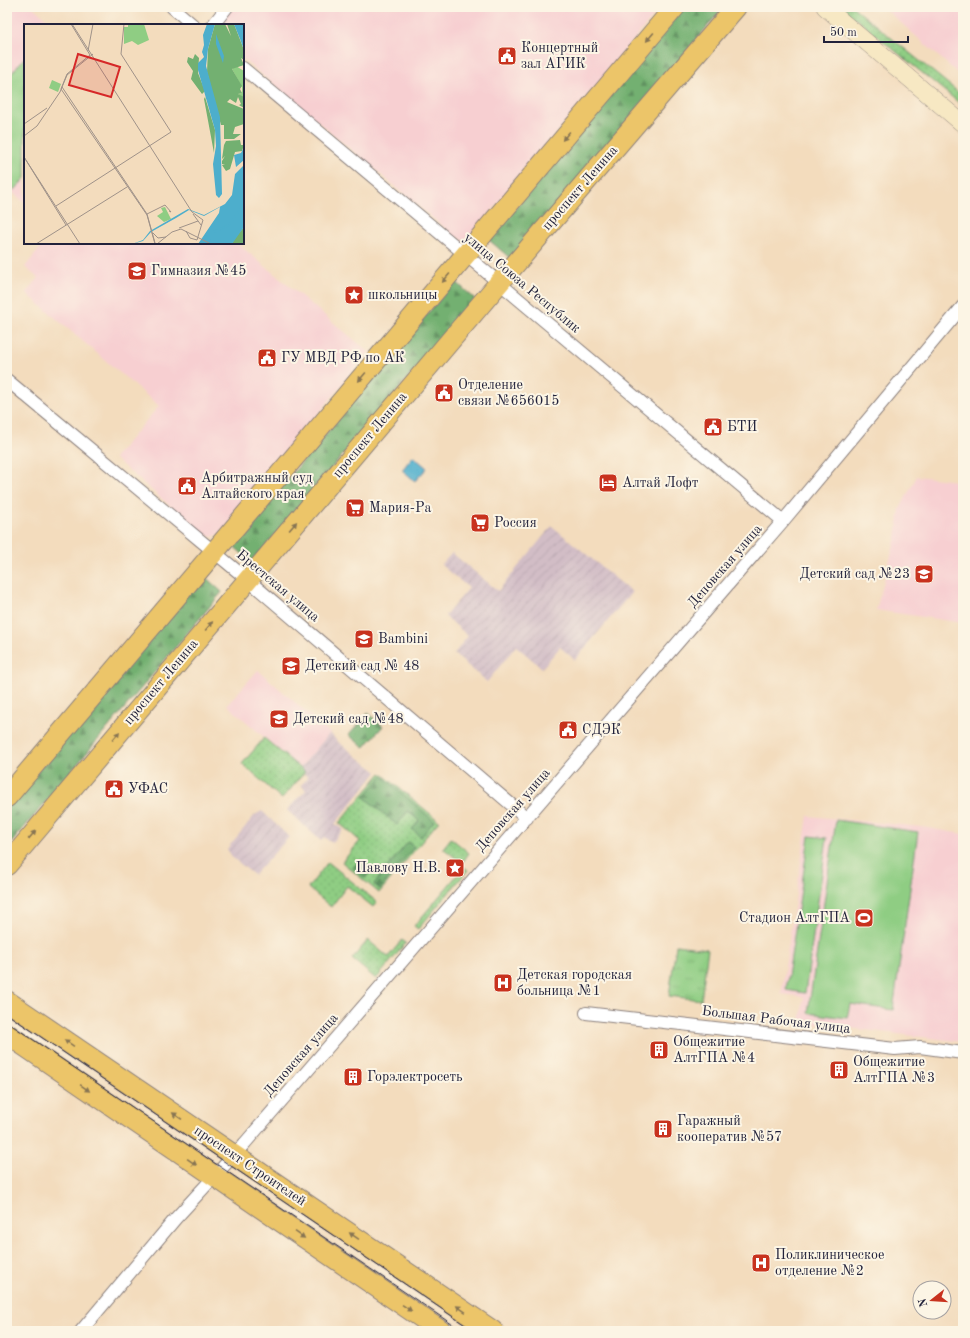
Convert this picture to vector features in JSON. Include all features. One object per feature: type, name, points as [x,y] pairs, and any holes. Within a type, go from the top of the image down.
[{"type":"main road","points":[[7,797],[675,7]]},
{"type":"main road","name":"проспект Ленина","points":[[7,865],[499,283],[736,7]]},
{"type":"main road","name":"проспект Строителей","points":[[7,1001],[493,1331]]},
{"type":"main road","name":"проспект Строителей","points":[[7,1034],[441,1331]]},
{"type":"street","points":[[172,7],[192,24]]},
{"type":"street","points":[[214,24],[227,7]]},
{"type":"street","points":[[826,7],[963,124]]},
{"type":"street","name":"улица Союза Республик","points":[[244,69],[783,521]]},
{"type":"street","name":"Деповская улица","points":[[81,1331],[176,1218],[234,1155],[783,521],[963,306]]},
{"type":"street","name":"Брестская улица","points":[[7,380],[248,580],[527,818]]},
{"type":"street","name":"Большая Рабочая улица","points":[[586,1013],[895,1049],[920,1047],[963,1053]]},
{"type":"shaded area","points":[[7,7],[33,7],[52,24],[24,24],[24,202],[11,191],[7,192]]},
{"type":"shaded area","points":[[232,7],[661,7],[470,237],[462,240],[454,236],[244,60],[244,24],[219,24]]},
{"type":"shaded area","points":[[883,7],[963,7],[963,78]]},
{"type":"shaded area","points":[[43,244],[238,244],[369,352],[220,534],[212,537],[204,535],[114,458],[159,406],[26,293],[38,278],[25,267]]},
{"type":"shaded area","name":"Детский сад №23","points":[[917,476],[963,482],[963,623],[876,610],[896,537],[900,508]]},
{"type":"shaded area","points":[[552,526],[632,592],[575,660],[560,647],[542,668],[516,646],[487,682],[454,654],[468,636],[445,616],[469,588],[441,565],[452,553],[498,591]]},
{"type":"shaded area","name":"Детский сад №48","points":[[258,670],[330,733],[300,768],[227,705]]},
{"type":"shaded area","points":[[330,733],[337,741],[377,772],[335,824],[343,830],[332,843],[324,837],[321,841],[287,810],[306,790],[301,785],[308,778],[300,768]]},
{"type":"shaded area","points":[[262,811],[289,837],[254,875],[233,858],[227,849],[255,815]]},
{"type":"shaded area","points":[[808,816],[922,827],[963,834],[963,1042],[800,1022],[804,997],[781,994]]},
{"type":"green space","points":[[684,7],[724,7],[511,259],[489,240]]},
{"type":"green space","points":[[841,7],[853,7],[963,96],[963,106]]},
{"type":"green space","points":[[24,58],[24,179],[15,190],[7,184],[7,79]]},
{"type":"green space","points":[[455,281],[475,299],[252,562],[232,545]]},
{"type":"green space","points":[[203,575],[222,592],[7,848],[7,808]]},
{"type":"green space","points":[[368,713],[383,726],[364,748],[349,735]]},
{"type":"green space","points":[[264,738],[305,772],[282,799],[242,764]]},
{"type":"green space","points":[[381,773],[439,821],[379,893],[342,862],[360,841],[339,823]]},
{"type":"green space","points":[[382,776],[434,821],[421,837],[412,829],[419,821],[408,811],[397,825],[364,797]]},
{"type":"green space","name":"Стадион АлтГПА","points":[[836,820],[918,832],[893,1010],[850,1004],[847,1018],[808,1013]]},
{"type":"green space","points":[[809,836],[827,838],[805,993],[786,990]]},
{"type":"green space","points":[[451,838],[469,853],[462,863],[443,848]]},
{"type":"green space","points":[[408,842],[414,847],[380,889],[374,884]]},
{"type":"green space","points":[[360,860],[372,870],[365,878],[353,868]]},
{"type":"green space","points":[[328,862],[377,902],[373,907],[347,886],[331,907],[308,888]]},
{"type":"green space","points":[[464,867],[468,870],[418,929],[414,926]]},
{"type":"green space","points":[[368,940],[388,957],[402,940],[406,943],[376,979],[352,959]]},
{"type":"green space","points":[[676,945],[708,949],[701,1000],[669,996]]},
{"type":"water","points":[[413,456],[427,468],[415,481],[402,470]]},
{"type":"tram line","points":[[7,1014],[474,1331]]},
{"type":"tram line","points":[[7,1022],[462,1331]]},
{"type":"place","name":"Концертный зал АГИК","points":[[507,56]]},
{"type":"place","name":"Гимназия №45","points":[[137,271]]},
{"type":"place","name":"школьницы","points":[[354,295]]},
{"type":"place","name":"ГУ МВД РФ по АК","points":[[267,358]]},
{"type":"place","name":"Отделение связи №656015","points":[[444,393]]},
{"type":"place","name":"БТИ","points":[[713,427]]},
{"type":"place","name":"Алтай Лофт","points":[[608,483]]},
{"type":"place","name":"Арбитражный суд Алтайского края","points":[[187,486]]},
{"type":"place","name":"Мария-Ра","points":[[355,508]]},
{"type":"place","name":"Россия","points":[[480,523]]},
{"type":"place","name":"Детский сад №23","points":[[924,574]]},
{"type":"place","name":"Bambini","points":[[364,639]]},
{"type":"place","name":"Детский сад № 48","points":[[291,666]]},
{"type":"place","name":"Детский сад №48","points":[[279,719]]},
{"type":"place","name":"СДЭК","points":[[568,730]]},
{"type":"place","name":"УФАС","points":[[114,789]]},
{"type":"place","name":"Павлову Н.В.","points":[[455,868]]},
{"type":"place","name":"Стадион АлтГПА","points":[[864,918]]},
{"type":"place","name":"Детская городская больница №1","points":[[503,983]]},
{"type":"place","name":"Общежитие АлтГПА №4","points":[[659,1050]]},
{"type":"place","name":"Общежитие АлтГПА №3","points":[[839,1070]]},
{"type":"place","name":"Горэлектросеть","points":[[353,1077]]},
{"type":"place","name":"Гаражный кооператив №57","points":[[663,1129]]},
{"type":"place","name":"Поликлиническое отделение №2","points":[[761,1263]]}]
